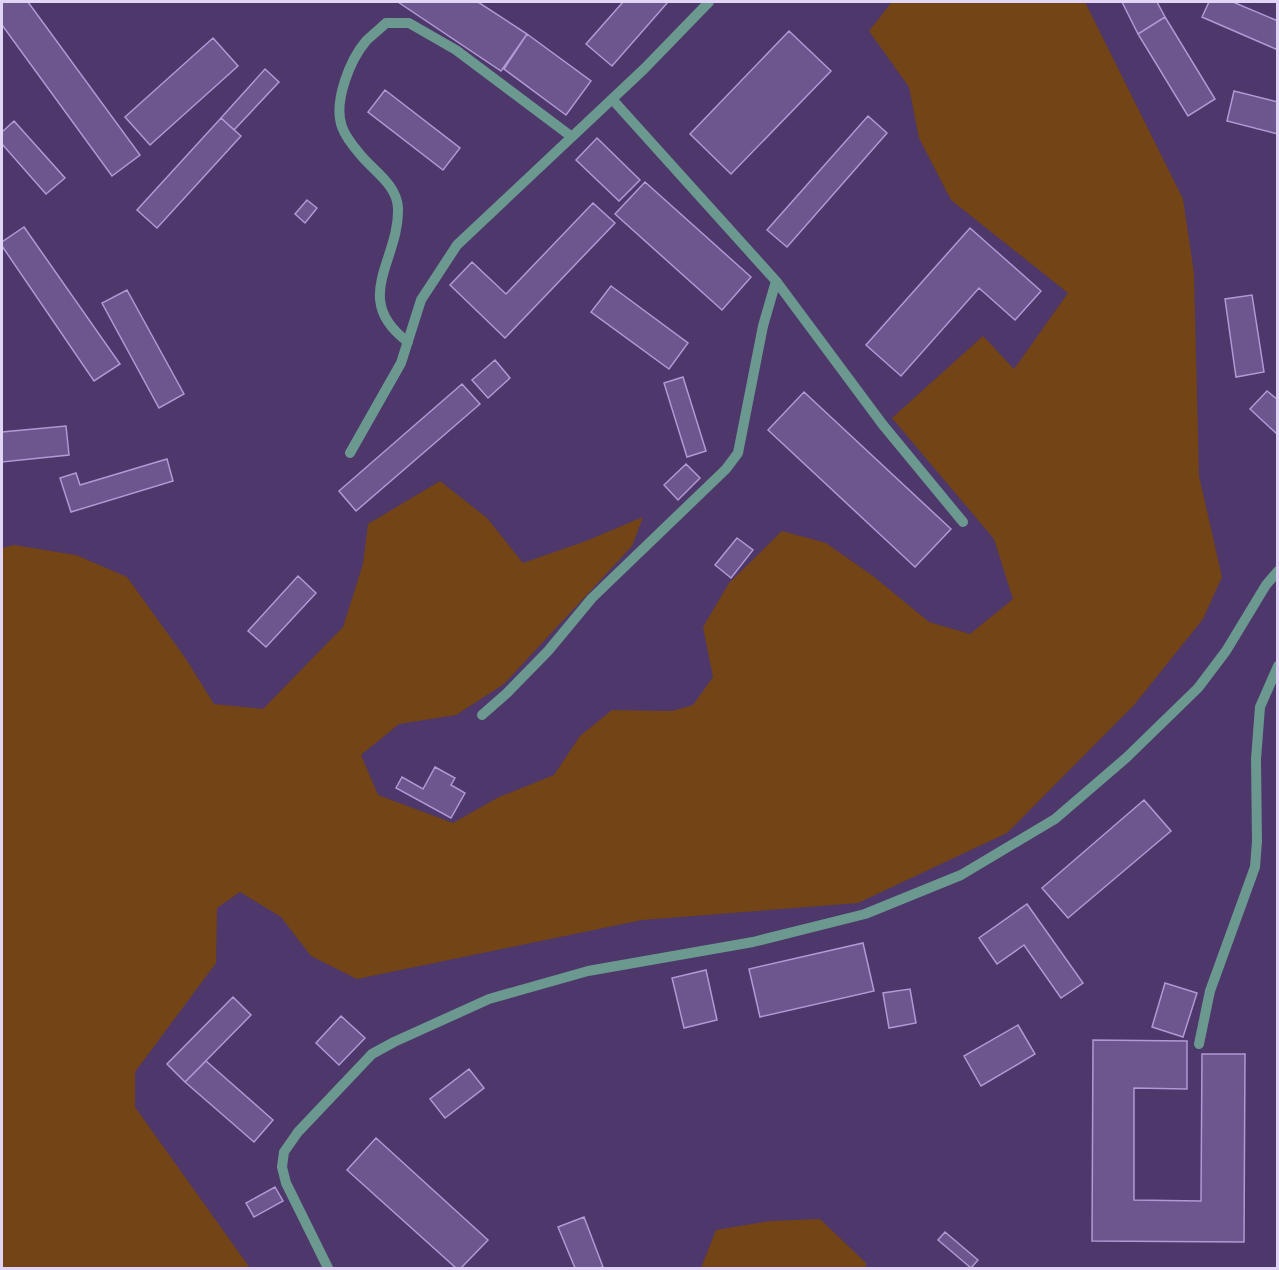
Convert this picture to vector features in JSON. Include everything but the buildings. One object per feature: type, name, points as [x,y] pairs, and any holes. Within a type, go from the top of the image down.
[{"type":"street","points":[[350,453],[402,363],[421,300],[457,246],[710,2]]},
{"type":"street","points":[[408,342],[396,333],[381,308],[380,283],[394,236],[398,207],[390,186],[359,153],[341,126],[340,100],[348,71],[365,42],[386,23],[409,23],[456,50],[572,137]]},
{"type":"street","points":[[612,99],[776,281],[883,425],[963,522]]},
{"type":"street","points":[[482,716],[548,651],[592,598],[726,469],[738,453],[763,326],[776,281]]},
{"type":"street","points":[[328,1269],[286,1183],[282,1167],[284,1152],[298,1132],[372,1054],[489,999],[588,971],[753,942],[865,914],[962,875],[1055,819],[1126,758],[1198,688],[1226,651],[1266,585],[1278,572]]},
{"type":"street","points":[[1199,1044],[1210,991],[1255,867],[1256,759],[1260,707],[1278,666]]},
{"type":"shaded area","points":[[892,2],[1085,2],[1183,199],[1194,273],[1199,476],[1222,577],[1203,619],[1134,705],[1007,833],[858,903],[642,920],[357,979],[311,956],[281,917],[240,892],[217,908],[216,963],[135,1072],[135,1107],[250,1268],[2,1268],[2,548],[14,545],[76,555],[127,577],[186,659],[214,704],[263,709],[343,627],[363,564],[368,524],[440,481],[487,518],[523,563],[586,541],[643,517],[632,546],[504,684],[456,715],[399,724],[361,755],[378,795],[453,823],[499,797],[554,775],[580,736],[612,710],[672,711],[693,705],[713,677],[703,627],[729,583],[782,531],[826,543],[873,576],[929,622],[970,634],[1013,599],[994,539],[892,418],[983,336],[1014,369],[1068,293],[951,200],[919,138],[909,87],[869,31]]},
{"type":"shaded area","points":[[820,1219],[866,1263],[866,1268],[701,1268],[716,1230],[770,1221]]}]
